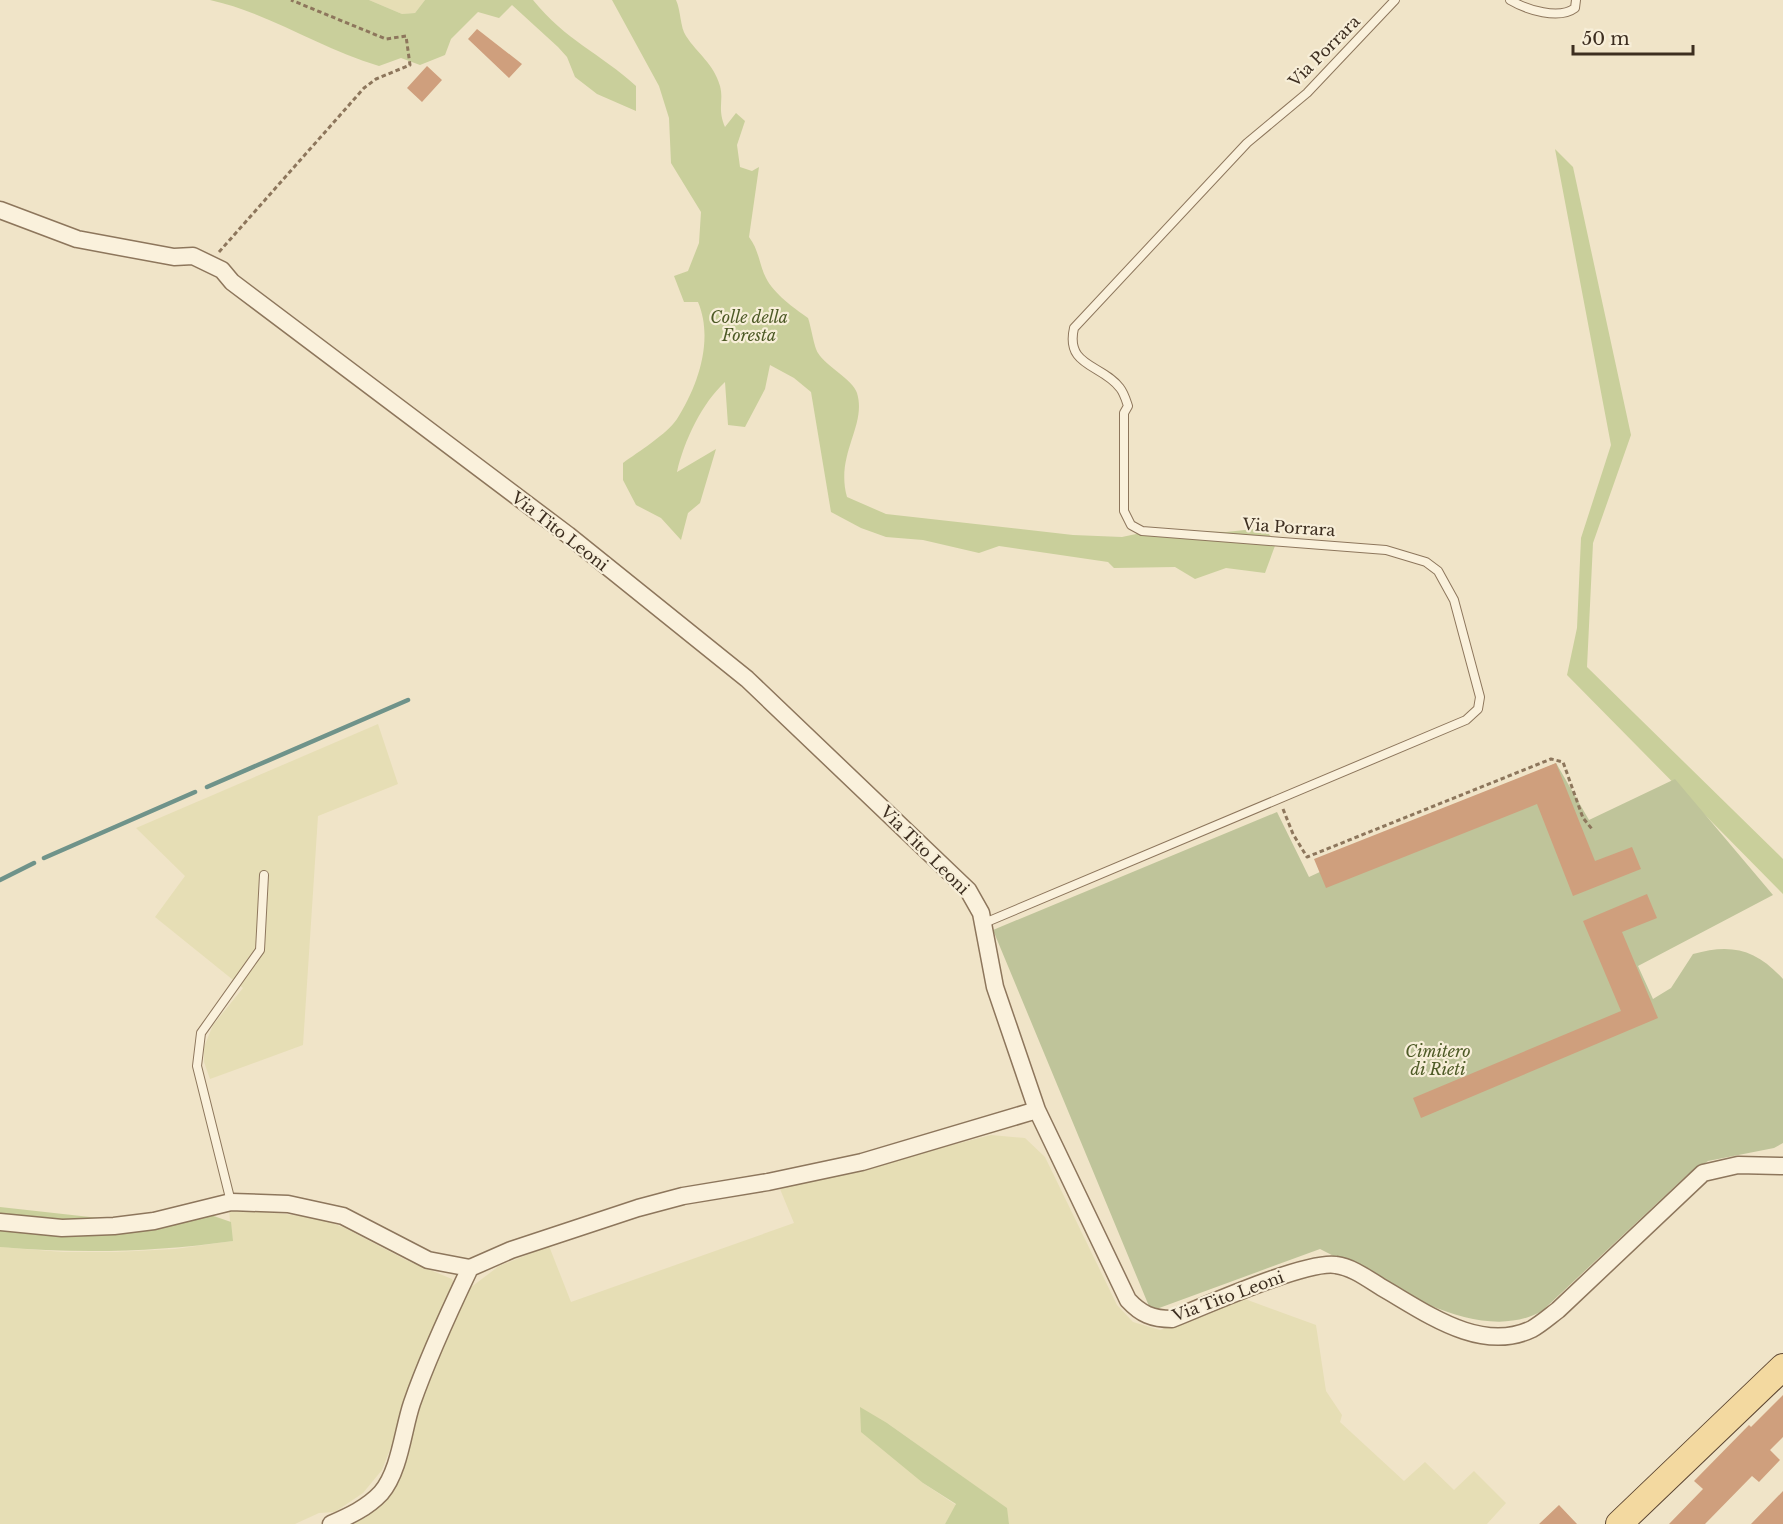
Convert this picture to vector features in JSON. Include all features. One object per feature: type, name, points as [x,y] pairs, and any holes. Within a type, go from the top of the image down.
[{"type":"main road","points":[[1619,1524],[1783,1367]]},
{"type":"street","name":"Via Tito Leoni","points":[[0,210],[77,239],[174,257],[193,256],[210,263],[396,408],[568,535],[747,679],[968,890],[981,913],[995,987],[1037,1110],[1128,1300],[1140,1312],[1157,1319],[1172,1319],[1310,1267],[1336,1265],[1359,1274],[1423,1311],[1468,1332],[1486,1338],[1511,1336],[1533,1328],[1558,1310],[1703,1173],[1738,1165],[1783,1166]]},
{"type":"street","points":[[0,1222],[62,1228],[114,1226],[154,1221],[231,1202],[288,1204],[343,1216],[428,1260],[470,1268],[511,1250],[638,1208],[682,1196],[768,1182],[862,1162],[1037,1110]]},
{"type":"street","points":[[331,1524],[361,1509],[382,1491],[400,1452],[415,1395],[470,1268]]},
{"type":"lane","name":"Via Porrara","points":[[982,924],[1466,720],[1478,709],[1480,697],[1448,586],[1438,571],[1426,562],[1386,550],[1142,531],[1131,525],[1124,511],[1124,413],[1128,406],[1120,387],[1080,359],[1071,340],[1074,328],[1247,143],[1307,93],[1395,0]]},
{"type":"lane","points":[[1510,0],[1556,15],[1567,14],[1575,8],[1576,0]]},
{"type":"lane","points":[[231,1202],[197,1066],[198,1048],[208,1021],[260,950],[264,875]]},
{"type":"path","points":[[210,263],[364,88],[376,79],[410,65],[406,36],[386,39],[291,0]]},
{"type":"path","points":[[1279,799],[1293,834],[1307,856],[1551,759],[1563,762],[1583,818],[1593,829]]},
{"type":"shaded area","points":[[369,0],[425,0],[415,13],[402,14]]},
{"type":"shaded area","points":[[378,724],[398,784],[318,816],[303,1045],[210,1079],[204,1062],[204,1047],[213,1025],[243,988],[155,917],[185,876],[136,828]]},
{"type":"shaded area","points":[[991,1135],[1025,1138],[1045,1157],[1117,1305],[1133,1322],[1160,1330],[1245,1299],[1316,1325],[1326,1391],[1342,1415],[1340,1422],[1404,1481],[1425,1462],[1454,1490],[1474,1471],[1506,1503],[1487,1524],[1009,1524],[1006,1508],[887,1423],[923,1483],[956,1505],[945,1524],[354,1524],[373,1510],[420,1394],[466,1291],[499,1266],[549,1246],[571,1302],[794,1223],[780,1189]]},
{"type":"shaded area","points":[[241,1208],[322,1219],[345,1228],[406,1260],[452,1279],[454,1284],[382,1470],[363,1493],[335,1512],[319,1513],[295,1524],[0,1524],[0,1247],[63,1252],[116,1252],[175,1249],[232,1241],[229,1210]]},
{"type":"green space","points":[[210,0],[369,0],[402,14],[415,13],[425,0],[533,0],[571,37],[636,86],[636,111],[597,94],[575,77],[567,57],[512,5],[499,18],[478,12],[451,39],[445,55],[420,65],[401,58],[379,66],[336,50],[253,13]]},
{"type":"green space","name":"Colle della Foresta","points":[[612,0],[676,0],[684,32],[710,65],[717,78],[721,91],[721,115],[725,127],[736,113],[745,121],[737,145],[740,167],[752,171],[759,167],[749,237],[770,284],[779,295],[808,318],[818,353],[855,388],[857,393],[858,417],[845,467],[844,482],[847,497],[886,514],[1073,535],[1122,537],[1155,530],[1226,532],[1264,528],[1276,543],[1265,573],[1226,568],[1195,579],[1175,567],[1114,568],[1108,562],[999,546],[979,553],[923,540],[886,537],[861,528],[831,512],[811,392],[794,378],[770,365],[765,389],[745,427],[728,425],[725,382],[695,423],[677,472],[716,449],[700,503],[688,513],[681,540],[661,518],[636,505],[623,480],[623,463],[659,437],[677,419],[691,392],[701,362],[704,347],[703,317],[698,302],[684,302],[674,276],[688,271],[699,243],[701,212],[671,163],[669,118],[659,86]]},
{"type":"green space","points":[[1555,149],[1573,167],[1631,435],[1593,543],[1587,667],[1783,859],[1783,894],[1567,675],[1577,628],[1581,538],[1611,445]]},
{"type":"green space","name":"Cimitero di Rieti","points":[[1556,763],[1589,820],[1675,779],[1773,895],[1638,966],[1653,999],[1671,988],[1693,954],[1719,949],[1731,949],[1753,955],[1783,979],[1783,1143],[1774,1148],[1708,1161],[1687,1175],[1542,1311],[1516,1320],[1488,1321],[1459,1316],[1399,1292],[1320,1249],[1151,1311],[993,930],[1277,812],[1309,877]]},
{"type":"green space","points":[[0,1207],[135,1222],[202,1212],[231,1222],[233,1241],[175,1248],[117,1251],[59,1251],[0,1247]]},
{"type":"green space","points":[[860,1407],[887,1423],[1007,1508],[1009,1524],[945,1524],[956,1504],[923,1483],[861,1432]]},
{"type":"building","points":[[477,29],[522,64],[509,78],[468,39]]},
{"type":"building","points":[[427,66],[442,80],[422,102],[407,88]]},
{"type":"building","points":[[1556,763],[1595,861],[1632,847],[1641,869],[1573,896],[1537,804],[1326,888],[1314,859]]},
{"type":"building","points":[[1647,894],[1657,918],[1622,932],[1658,1018],[1421,1118],[1413,1098],[1621,1011],[1583,921]]},
{"type":"building","points":[[1783,1395],[1783,1437],[1770,1450],[1780,1460],[1759,1482],[1752,1476],[1705,1524],[1669,1524],[1703,1489],[1694,1481],[1749,1425],[1751,1427]]},
{"type":"building","points":[[1783,1491],[1783,1524],[1751,1524]]},
{"type":"building","points":[[1559,1505],[1577,1524],[1539,1524]]},
{"type":"waterway","points":[[207,787],[408,700]]},
{"type":"waterway","points":[[44,858],[195,792]]},
{"type":"waterway","points":[[0,880],[34,863]]}]
